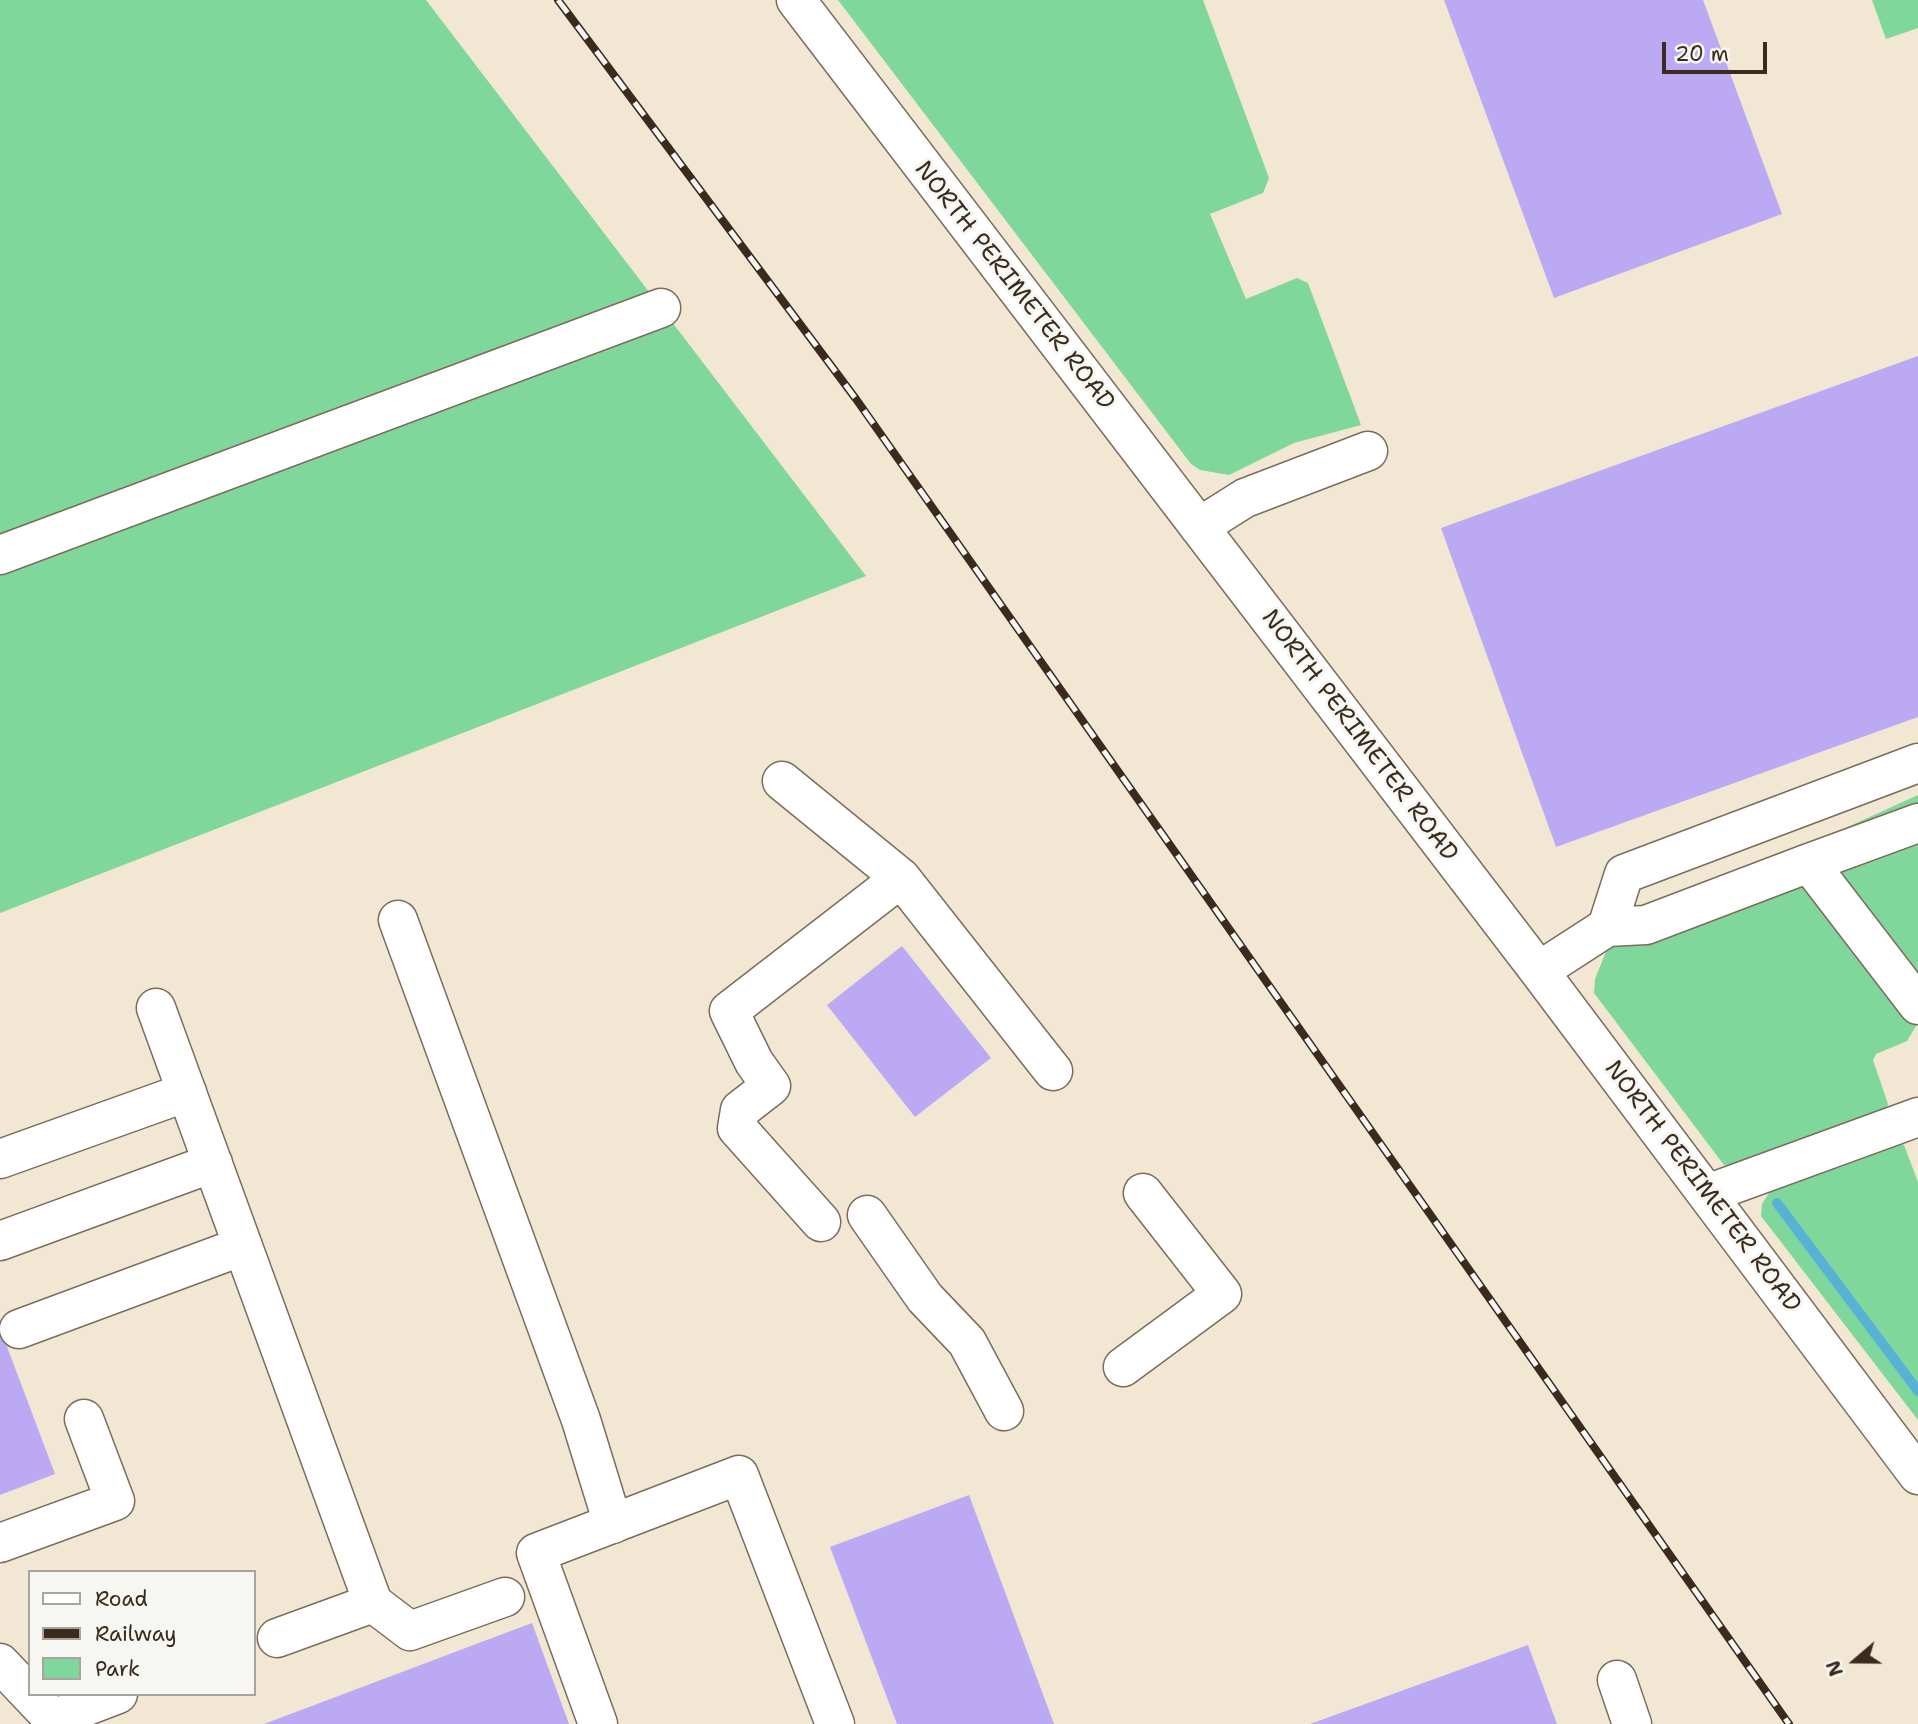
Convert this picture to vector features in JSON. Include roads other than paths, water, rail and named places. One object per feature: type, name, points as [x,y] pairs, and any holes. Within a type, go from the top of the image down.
[{"type":"street","name":"NORTH PERIMETER ROAD","points":[[796,0],[1539,971],[1918,1475]]},
{"type":"street","points":[[0,555],[661,308]]},
{"type":"street","points":[[1199,527],[1245,498],[1368,451]]},
{"type":"street","points":[[1607,927],[1624,874],[1918,763]]},
{"type":"street","points":[[782,781],[901,878],[1053,1071]]},
{"type":"street","points":[[1539,971],[1607,927],[1646,925],[1918,822]]},
{"type":"street","points":[[1809,863],[1918,1005]]},
{"type":"street","points":[[821,1222],[737,1128],[740,1110],[771,1086],[754,1062],[729,1011],[901,878]]},
{"type":"street","points":[[398,920],[582,1420],[613,1524]]},
{"type":"street","points":[[156,1009],[373,1603],[410,1631],[505,1597]]},
{"type":"street","points":[[0,1159],[187,1092]]},
{"type":"street","points":[[1707,1194],[1918,1117]]},
{"type":"street","points":[[0,1241],[213,1163]]},
{"type":"street","points":[[1123,1367],[1222,1294],[1143,1193]]},
{"type":"street","points":[[867,1215],[925,1298],[967,1342],[1004,1411]]},
{"type":"street","points":[[19,1329],[243,1246]]},
{"type":"street","points":[[0,1543],[115,1502],[84,1419]]},
{"type":"street","points":[[598,1724],[536,1553],[739,1475],[835,1724]]},
{"type":"street","points":[[277,1639],[373,1603]]},
{"type":"street","points":[[0,1663],[28,1694]]},
{"type":"street","points":[[1616,1680],[1632,1724]]},
{"type":"street","points":[[30,1696],[52,1721],[113,1696]]},
{"type":"waterway","points":[[1777,1203],[1918,1391]]},
{"type":"railway","points":[[558,0],[856,399],[1789,1724]]}]
